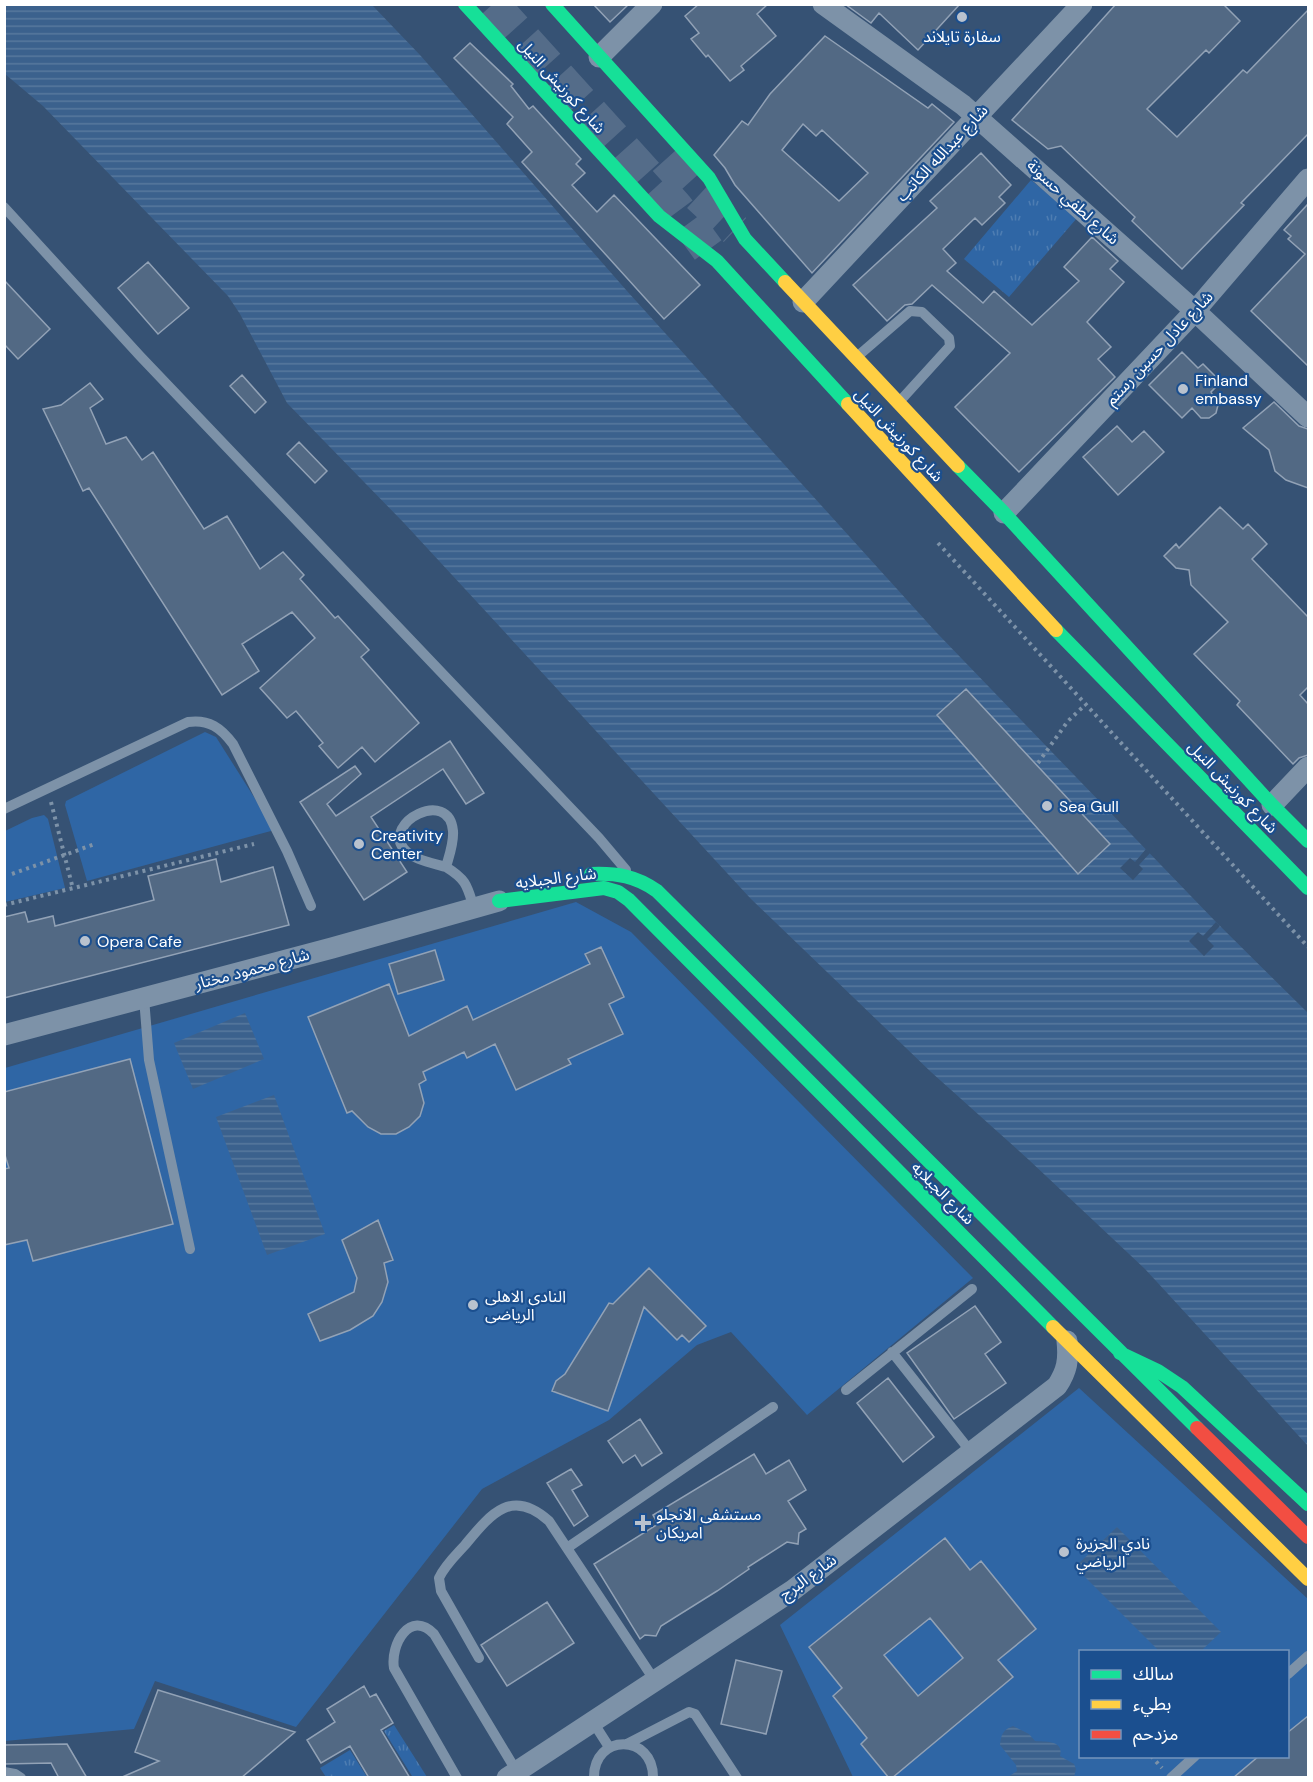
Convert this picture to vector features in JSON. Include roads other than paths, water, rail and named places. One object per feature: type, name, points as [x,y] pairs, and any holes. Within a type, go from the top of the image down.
[{"type":"main road","name":"شارع كورنيش النيل","points":[[465,4],[659,216],[717,261],[1047,621],[1308,888]]},
{"type":"main road","name":"شارع كورنيش النيل","points":[[552,4],[709,178],[745,239],[898,404],[1004,513],[1272,805],[1308,841]]},
{"type":"main road","name":"شارع الجبلايه","points":[[499,901],[590,874],[614,872],[631,875],[657,891],[1308,1538]]},
{"type":"main road","name":"شارع الجبلايه","points":[[499,901],[604,888],[618,892],[629,900],[1067,1341],[1308,1579]]},
{"type":"main road","points":[[1120,1353],[1158,1371],[1182,1387],[1308,1504]]},
{"type":"street","points":[[599,57],[652,4]]},
{"type":"street","name":"شارع لطفي حسونة","points":[[823,4],[976,116],[1195,311],[1308,417]]},
{"type":"street","name":"شارع عبدالله الكاتب","points":[[803,302],[1082,4]]},
{"type":"street","name":"شارع عادل حسين رستم","points":[[1004,513],[1195,311],[1308,179]]},
{"type":"street","points":[[1272,805],[1308,767]]},
{"type":"street","name":"شارع محمود مختار","points":[[4,1035],[499,901]]},
{"type":"street","name":"شارع البرج","points":[[512,1775],[801,1584],[1057,1386],[1065,1372],[1069,1357],[1067,1341]]},
{"type":"lane","points":[[4,207],[140,356],[599,838],[631,875]]},
{"type":"lane","points":[[855,358],[910,310],[922,312],[949,338],[950,346],[898,404]]},
{"type":"lane","points":[[4,809],[188,722],[201,720],[225,733],[233,744],[261,796],[311,906]]},
{"type":"lane","points":[[446,867],[453,831],[450,821],[444,813],[434,809],[424,811],[403,825],[399,836],[402,848],[412,856],[446,867],[460,876],[467,885],[474,908]]},
{"type":"lane","points":[[144,998],[149,1060],[190,1249]]},
{"type":"lane","points":[[846,1390],[972,1289]]},
{"type":"lane","points":[[892,1352],[971,1452]]},
{"type":"lane","points":[[567,1548],[773,1407]]},
{"type":"lane","points":[[479,1658],[441,1591],[439,1578],[488,1518],[503,1508],[519,1505],[536,1509],[549,1521],[655,1681]]},
{"type":"lane","points":[[456,1778],[394,1668],[392,1659],[394,1650],[405,1630],[415,1625],[426,1626],[434,1634],[512,1775]]},
{"type":"lane","points":[[1289,1672],[1308,1656]]},
{"type":"lane","points":[[594,1778],[597,1761],[609,1747],[627,1744],[689,1712],[695,1714],[737,1778]]},
{"type":"lane","points":[[593,1722],[609,1747]]},
{"type":"lane","points":[[627,1744],[644,1752],[652,1767],[652,1778]]},
{"type":"lane","points":[[1172,1778],[1193,1758]]},
{"type":"lane","points":[[4,1772],[21,1778]]},
{"type":"tunnel","points":[[493,4],[676,206],[709,251]]},
{"type":"tunnel","points":[[665,160],[694,192],[735,230]]},
{"type":"place","name":"سفارة تايلاند","points":[[962,17]]},
{"type":"place","name":"Finland embassy","points":[[1183,389]]},
{"type":"place","name":"Sea Gull","points":[[1047,806]]},
{"type":"place","name":"Creativity Center","points":[[359,844]]},
{"type":"place","name":"Opera Cafe","points":[[85,941]]},
{"type":"place","name":"النادى الاهلى الرياضى","points":[[473,1305]]},
{"type":"place","name":"مستشفى الانجلو امريكان","points":[[643,1523]]},
{"type":"place","name":"نادي الجزيرة الرياضي","points":[[1064,1552]]}]
